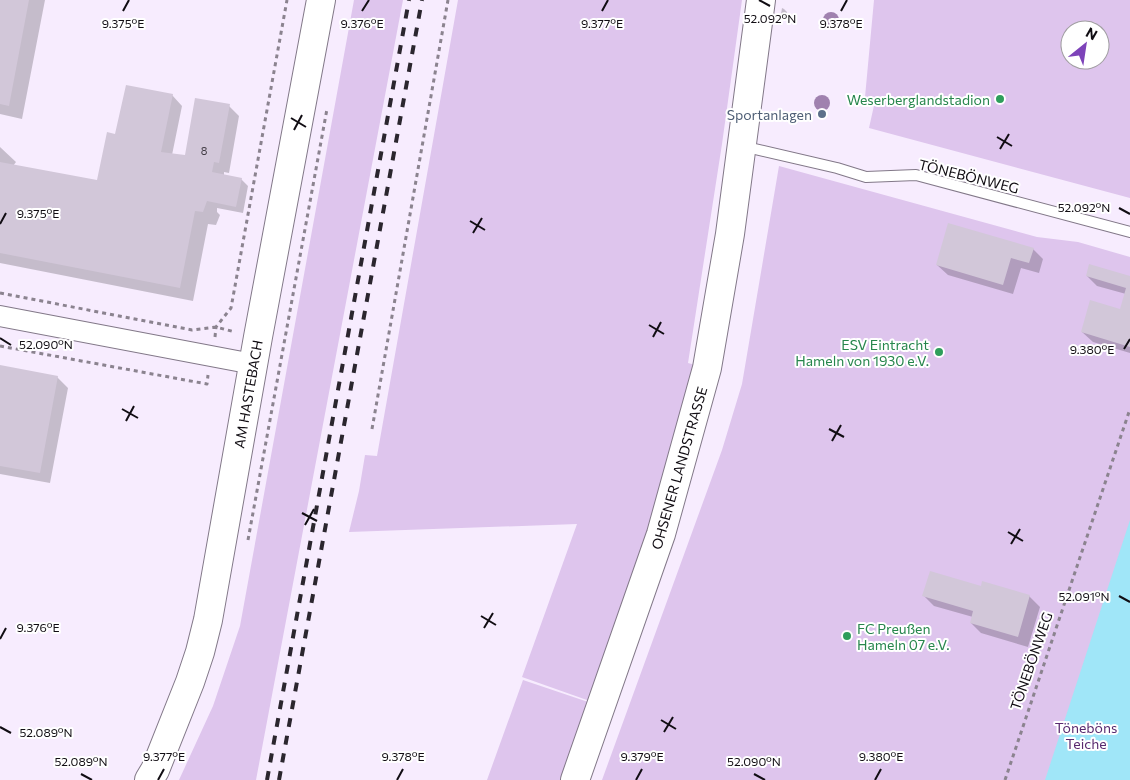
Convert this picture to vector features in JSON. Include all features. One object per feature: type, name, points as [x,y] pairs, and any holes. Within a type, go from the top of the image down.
[{"type":"main road","name":"AM HASTEBACH","points":[[149,780],[155,770],[190,682],[208,620],[253,364],[321,0]]},
{"type":"main road","name":"OHSENER LANDSTRASSE","points":[[575,780],[661,534],[707,368],[730,234],[761,0]]},
{"type":"street","points":[[0,316],[253,364]]},
{"type":"lane","name":"TÖNEBÖNWEG","points":[[742,146],[866,176],[916,175],[1130,232]]},
{"type":"path","points":[[0,346],[207,384],[216,327],[231,308],[287,0]]},
{"type":"path","points":[[372,429],[448,0]]},
{"type":"path","points":[[256,500],[327,108]]},
{"type":"path","points":[[0,293],[192,330],[216,327]]},
{"type":"path","name":"TÖNEBÖNWEG","points":[[1005,780],[1130,410]]},
{"type":"green space","points":[[354,0],[403,0],[256,780],[179,780],[213,706],[240,626]]},
{"type":"green space","points":[[458,0],[742,0],[688,363],[707,368],[601,705],[522,677],[577,524],[349,532],[365,455],[377,456]]},
{"type":"green space","name":"Weserberglandstadion","points":[[874,0],[1130,0],[1130,198],[869,128],[875,101],[865,97]]},
{"type":"green space","points":[[779,166],[1037,237],[1078,242],[1130,257],[1130,780],[602,780],[722,450],[742,384]]},
{"type":"green space","points":[[523,680],[600,706],[573,780],[487,780]]},
{"type":"water","name":"Töneböns Teiche","points":[[1130,520],[1130,780],[1045,780]]},
{"type":"building","points":[[0,0],[29,0],[9,106],[0,104]]},
{"type":"building","points":[[126,85],[173,94],[161,152],[185,155],[195,98],[230,104],[219,163],[214,162],[212,172],[242,178],[236,207],[207,201],[203,212],[195,211],[180,288],[0,253],[0,162],[97,180],[107,132],[115,134]]},
{"type":"building","points":[[948,223],[1034,248],[1029,263],[1011,258],[1003,285],[936,265]]},
{"type":"building","points":[[1089,264],[1130,276],[1130,347],[1081,332],[1090,300],[1120,309],[1126,288],[1086,276]]},
{"type":"building","points":[[0,365],[58,376],[40,473],[0,466]]},
{"type":"building","points":[[930,571],[981,586],[982,581],[1030,595],[1018,637],[970,623],[973,611],[922,596]]},
{"type":"railway","points":[[267,780],[409,0]]},
{"type":"railway","points":[[279,780],[422,0]]},
{"type":"place","name":"Weserberglandstadion","points":[[1000,99]]},
{"type":"place","name":"Sportanlagen","points":[[822,114]]},
{"type":"place","name":"ESV Eintracht Hameln von 1930 e.V.","points":[[939,352]]},
{"type":"place","name":"FC Preußen Hameln 07 e.V.","points":[[847,636]]}]
